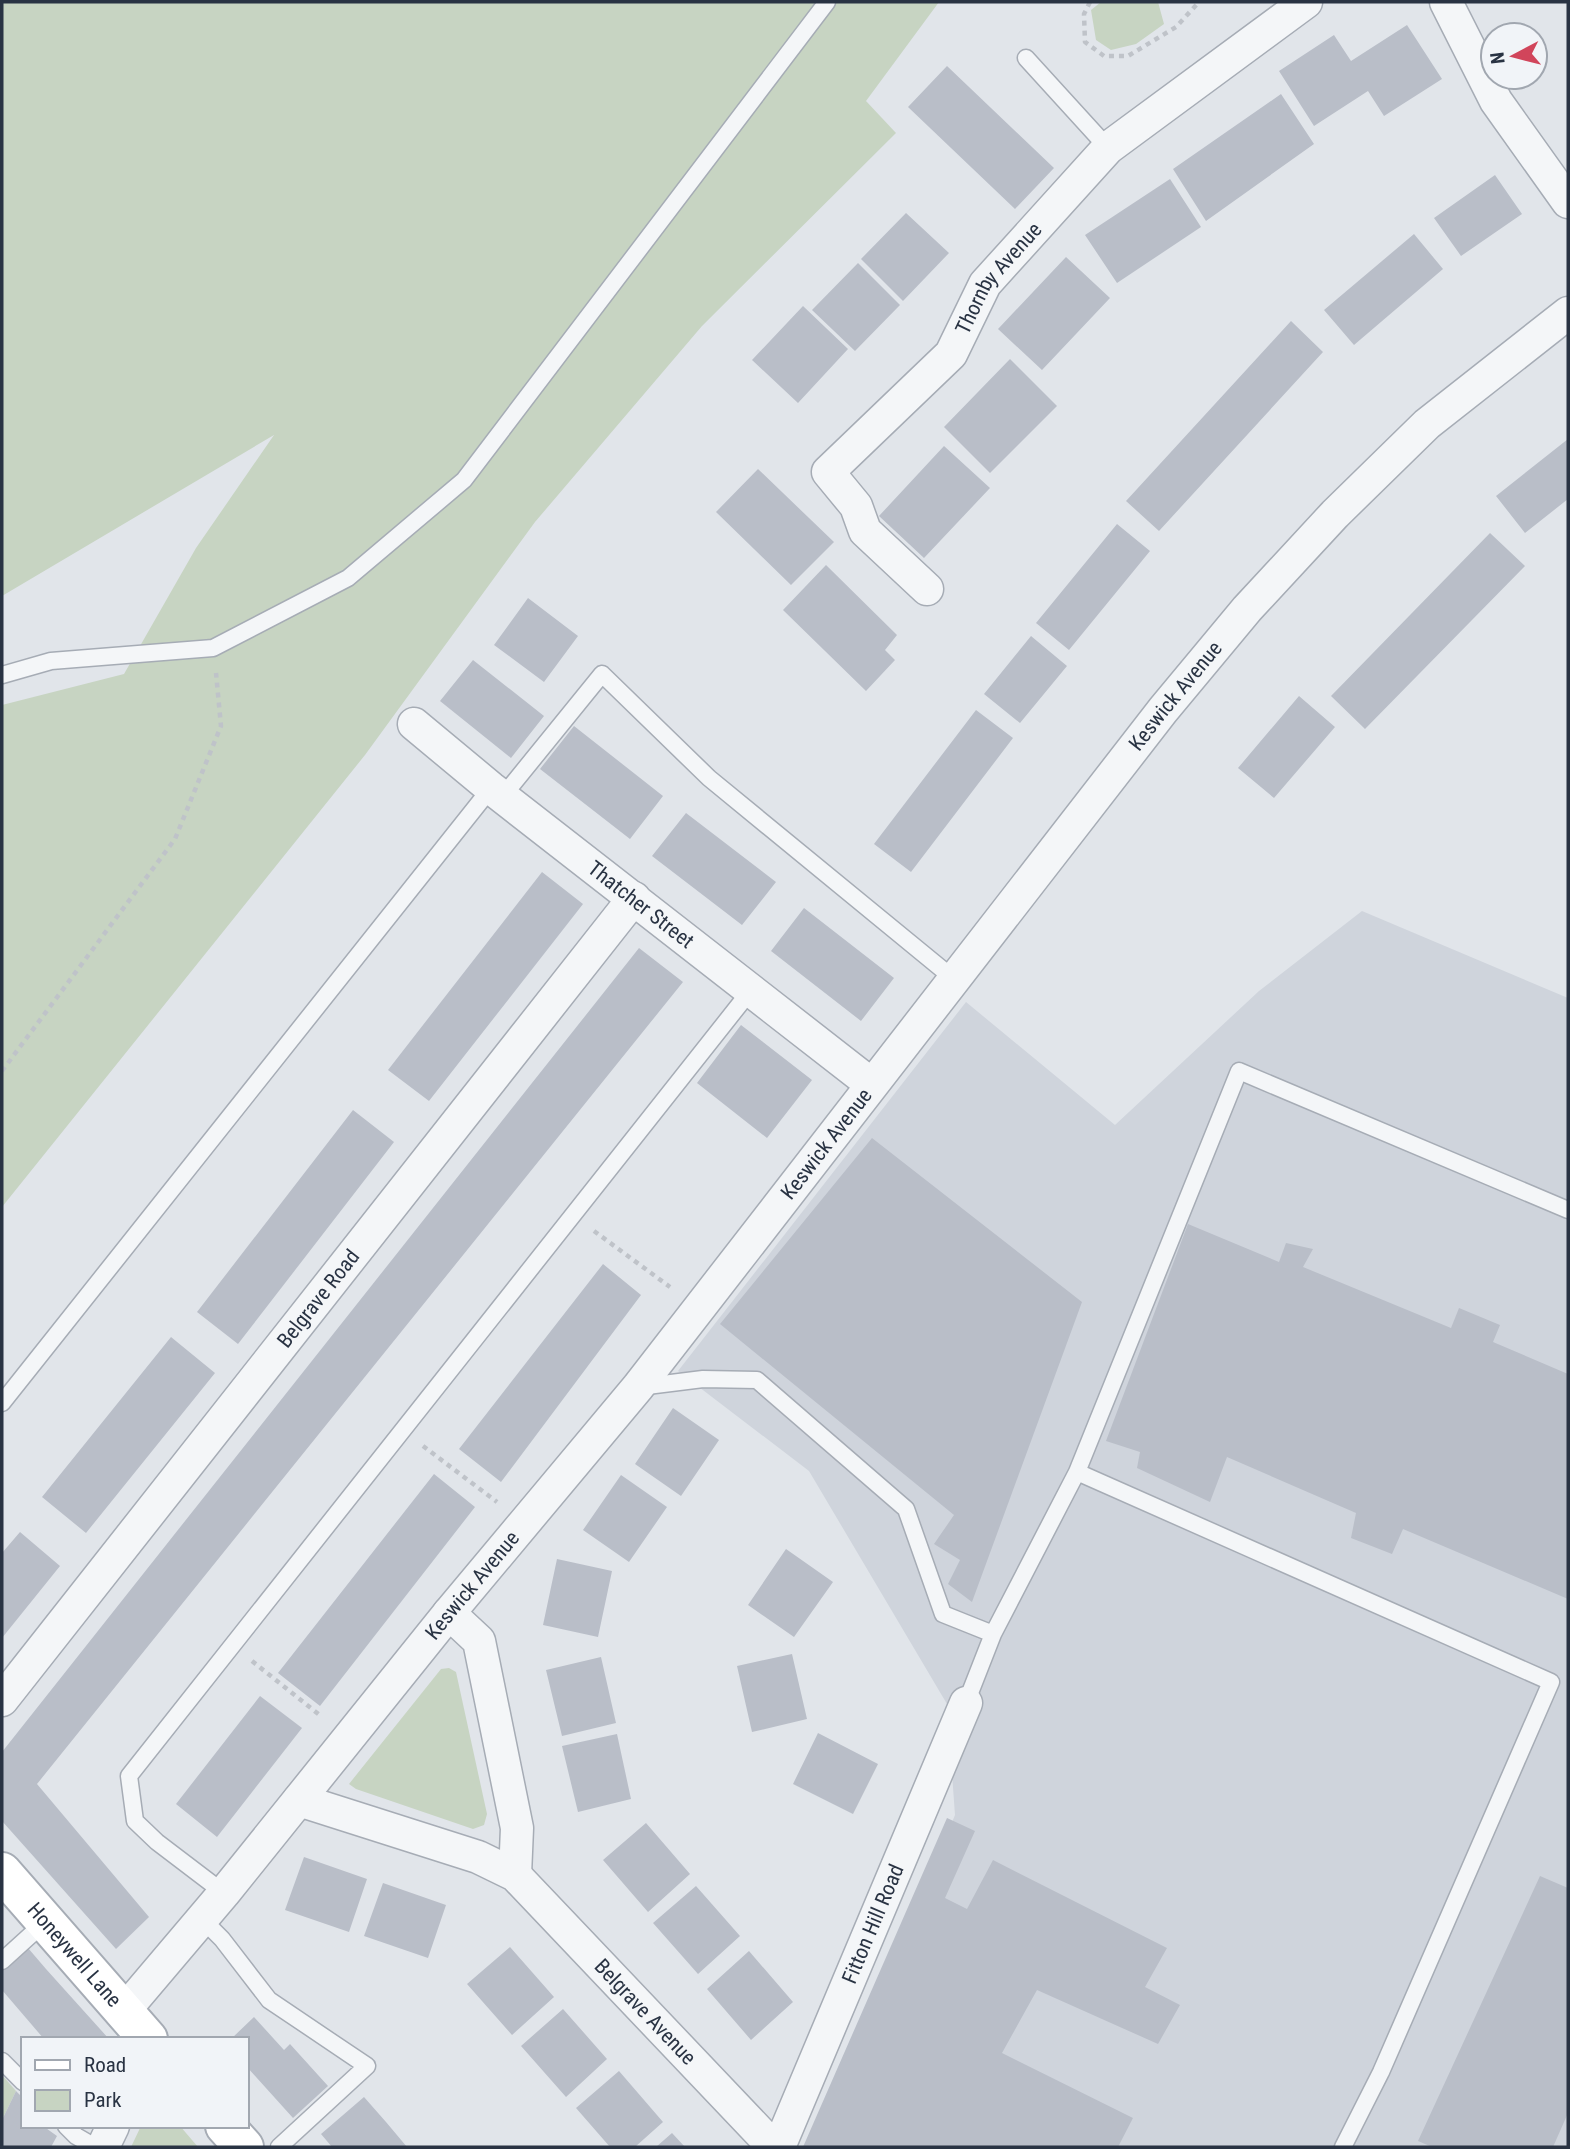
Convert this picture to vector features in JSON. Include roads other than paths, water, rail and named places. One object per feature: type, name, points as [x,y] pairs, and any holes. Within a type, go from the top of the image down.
[{"type":"street","name":"Thornby Avenue","points":[[927,589],[865,531],[856,506],[828,471],[951,354],[985,284],[1108,148],[1306,2]]},
{"type":"street","points":[[1446,2],[1496,101],[1568,202]]},
{"type":"street","name":"Keswick Avenue","points":[[136,2025],[202,1919],[449,1613],[638,1387],[1163,710],[1247,609],[1326,523],[1427,424],[1568,313]]},
{"type":"street","name":"Thatcher Street","points":[[414,724],[871,1084]]},
{"type":"street","name":"Belgrave Road","points":[[2,1700],[634,898]]},
{"type":"street","points":[[449,1613],[479,1641],[517,1828],[515,1875]]},
{"type":"street","name":"Fitton Hill Road","points":[[779,2145],[966,1703]]},
{"type":"street","name":"Belgrave Avenue","points":[[299,1800],[478,1857],[515,1875],[765,2138],[779,2145]]},
{"type":"street","name":"Honeywell Lane","points":[[2,1872],[136,2025]]},
{"type":"street","points":[[103,2147],[112,2128]]},
{"type":"street","points":[[227,2128],[244,2147]]},
{"type":"lane","points":[[2,675],[51,661],[213,648],[348,578],[464,481],[827,2]]},
{"type":"lane","points":[[1026,58],[1108,148]]},
{"type":"lane","points":[[2,1403],[497,792],[602,674],[709,778],[954,979]]},
{"type":"lane","points":[[224,1893],[157,1842],[135,1821],[129,1776],[751,990]]},
{"type":"lane","points":[[966,1703],[993,1634],[1077,1472],[1239,1072],[1568,1209]]},
{"type":"lane","points":[[638,1387],[703,1379],[757,1380],[905,1509],[943,1614],[993,1634]]},
{"type":"lane","points":[[1077,1472],[1551,1682],[1381,2072],[1343,2147]]},
{"type":"lane","points":[[202,1919],[222,1939],[269,2000],[367,2066],[279,2147]]},
{"type":"lane","points":[[2,1961],[45,1922]]},
{"type":"lane","points":[[2,2061],[21,2080]]},
{"type":"lane","points":[[68,2128],[94,2147]]}]
